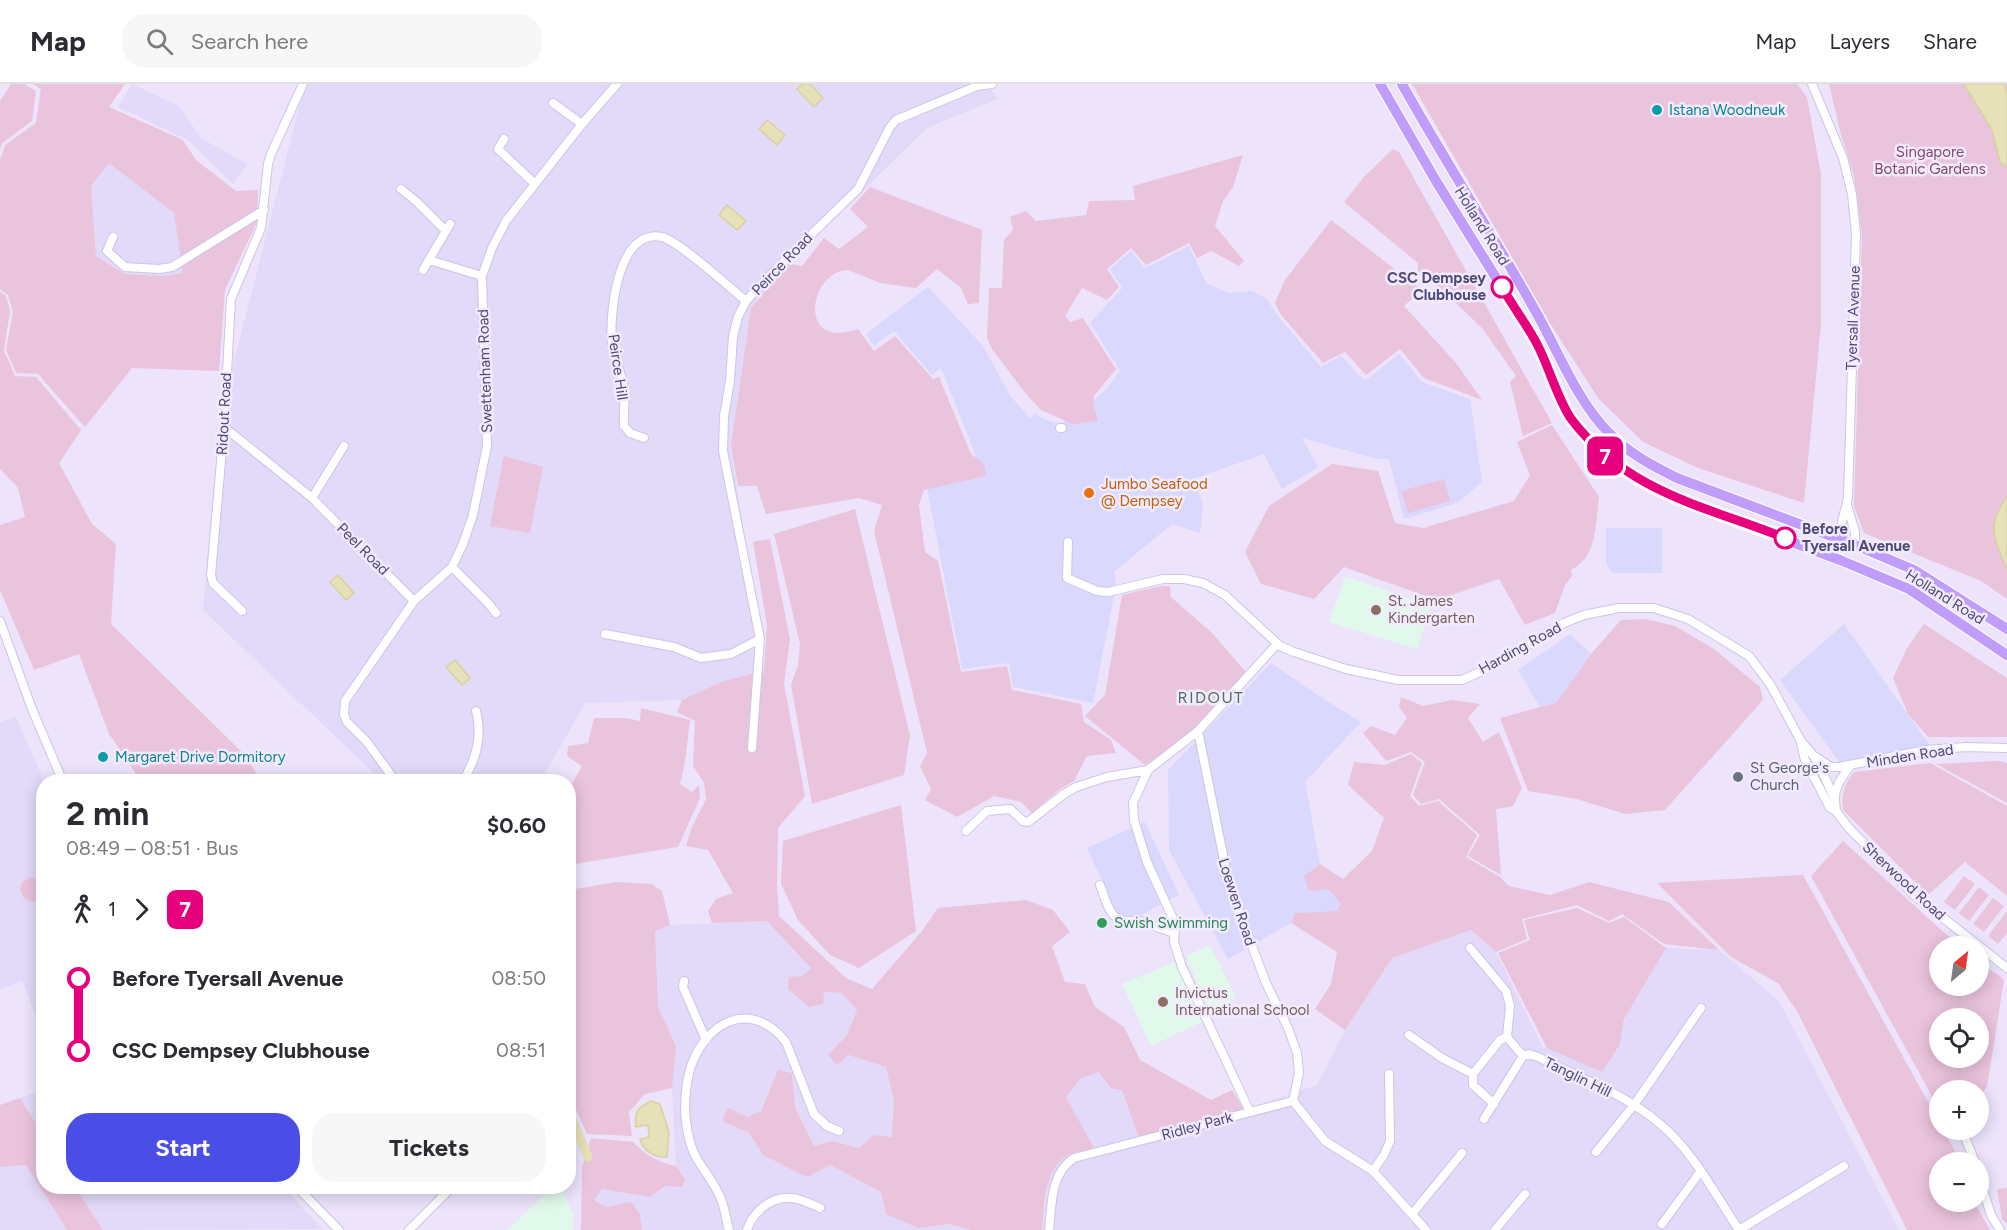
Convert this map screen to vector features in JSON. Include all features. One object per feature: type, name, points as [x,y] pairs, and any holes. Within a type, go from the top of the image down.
[{"type":"main road","name":"Holland Road","points":[[1380,84],[1537,344],[1571,418],[1594,446],[1624,470],[1669,496],[1840,560],[1909,589],[2007,655]]},
{"type":"main road","name":"Holland Road","points":[[1402,84],[1537,312],[1587,407],[1608,433],[1652,466],[1677,478],[1855,545],[1914,570],[2007,629]]},
{"type":"main road","points":[[1469,233],[1482,220]]},
{"type":"street","name":"Ridout Road","points":[[242,611],[213,583],[211,575],[224,427],[231,298],[261,228],[271,154],[303,84]]},
{"type":"street","name":"Swettenham Road","points":[[390,774],[367,742],[347,723],[344,715],[345,701],[414,601],[452,567],[473,515],[487,446],[482,276],[502,229],[582,124],[617,84]]},
{"type":"street","name":"Peirce Road","points":[[752,748],[760,639],[723,451],[724,416],[730,381],[733,336],[738,317],[746,301],[774,271],[858,189],[890,127],[896,120],[976,85],[992,84]]},
{"type":"street","name":"Tyersall Avenue","points":[[1812,84],[1843,158],[1852,194],[1856,234],[1847,505],[1841,526],[1840,560]]},
{"type":"street","points":[[553,103],[582,124]]},
{"type":"street","points":[[504,139],[498,149],[535,184]]},
{"type":"street","points":[[401,189],[448,227],[423,270]]},
{"type":"street","points":[[113,237],[107,251],[126,267],[172,267],[264,210]]},
{"type":"street","name":"Peirce Hill","points":[[644,438],[630,433],[624,426],[623,384],[612,346],[615,289],[622,266],[633,249],[644,239],[655,236],[665,237],[746,301]]},
{"type":"street","points":[[429,260],[482,276]]},
{"type":"street","name":"Peel Road","points":[[224,427],[312,498],[414,601]]},
{"type":"street","points":[[312,498],[344,446]]},
{"type":"street","points":[[1847,505],[1855,532],[1855,545]]},
{"type":"street","name":"Harding Road","points":[[1068,543],[1067,578],[1097,591],[1108,592],[1163,579],[1184,579],[1203,583],[1225,595],[1277,644],[1346,669],[1398,680],[1456,681],[1493,666],[1564,623],[1584,615],[1618,608],[1654,608],[1688,619],[1749,656],[1770,684],[1801,741],[1813,755],[1826,779]]},
{"type":"street","points":[[452,567],[496,614]]},
{"type":"street","points":[[0,621],[60,774]]},
{"type":"street","points":[[604,634],[674,646],[701,658],[715,658],[731,654],[760,639]]},
{"type":"street","points":[[1250,1112],[1182,967],[1174,942],[1175,923],[1147,861],[1134,820],[1133,803],[1148,770],[1198,731],[1277,644]]},
{"type":"street","points":[[466,774],[476,753],[479,728],[476,711]]},
{"type":"street","name":"Loewen Road","points":[[1198,731],[1227,879],[1261,972],[1288,1028],[1297,1053],[1299,1073],[1293,1101]]},
{"type":"street","name":"Harding Road","points":[[1801,741],[1805,760],[1817,784]]},
{"type":"street","name":"Minden Road","points":[[1813,755],[1832,767],[1850,766],[1926,750],[1966,747],[2007,748]]},
{"type":"street","name":"Minden Road","points":[[1817,784],[1850,766]]},
{"type":"street","name":"Minden Road","points":[[1835,800],[1836,789],[1850,766]]},
{"type":"street","points":[[966,831],[987,811],[1010,809],[1023,821],[1028,822],[1076,787],[1107,777],[1148,770]]},
{"type":"street","points":[[1826,779],[1835,800],[1836,811]]},
{"type":"street","name":"Sherwood Road","points":[[1817,784],[1830,808],[1836,811],[1848,827],[1914,895],[2007,968]]},
{"type":"street","points":[[1100,885],[1114,917],[1119,920],[1140,921],[1160,930],[1175,933]]},
{"type":"street","points":[[1470,948],[1506,991],[1510,1006],[1507,1037],[1523,1056]]},
{"type":"street","points":[[684,981],[683,987],[706,1040]]},
{"type":"street","points":[[1596,1152],[1634,1105],[1701,1008]]},
{"type":"street","points":[[729,1230],[721,1199],[696,1156],[686,1123],[685,1093],[689,1072],[695,1057],[713,1031],[724,1023],[741,1018],[757,1019],[768,1024],[786,1042],[814,1114],[827,1126],[839,1131]]},
{"type":"street","points":[[1409,1035],[1442,1058],[1473,1074]]},
{"type":"street","points":[[1494,1104],[1473,1085],[1473,1074],[1500,1040],[1507,1037]]},
{"type":"street","name":"Tanglin Hill","points":[[1484,1119],[1523,1056],[1529,1054],[1538,1057],[1634,1105],[1660,1124],[1684,1149],[1739,1230],[1844,1166]]},
{"type":"street","points":[[1373,1171],[1390,1141],[1389,1074]]},
{"type":"street","points":[[1293,1101],[1325,1142],[1373,1171],[1425,1230]]},
{"type":"street","name":"Ridley Park","points":[[1049,1230],[1056,1178],[1066,1163],[1074,1158],[1293,1101]]},
{"type":"street","points":[[1412,1214],[1462,1153]]},
{"type":"street","points":[[1662,1224],[1700,1172]]},
{"type":"street","points":[[304,1194],[339,1230]]},
{"type":"street","points":[[409,1230],[445,1194]]},
{"type":"street","points":[[1495,1230],[1525,1194]]},
{"type":"street","points":[[747,1230],[749,1223],[759,1210],[782,1198],[802,1199],[820,1208]]},
{"type":"street","points":[[1989,1212],[2000,1230]]},
{"type":"shaded area","points":[[132,84],[179,106],[201,138],[247,164],[233,184],[188,140],[118,107]]},
{"type":"shaded area","points":[[305,84],[987,84],[998,99],[927,128],[789,264],[751,308],[731,446],[764,671],[682,700],[585,703],[545,774],[375,774],[203,610],[220,416]]},
{"type":"shaded area","points":[[803,84],[810,84],[823,98],[814,107],[797,89]]},
{"type":"shaded area","points":[[1964,84],[2004,84],[2007,93],[2007,167],[2000,162],[1992,130]]},
{"type":"shaded area","points":[[767,120],[785,135],[777,145],[759,129]]},
{"type":"shaded area","points":[[109,162],[174,213],[184,273],[164,276],[124,274],[96,256],[91,186]]},
{"type":"shaded area","points":[[727,205],[746,221],[737,230],[719,215]]},
{"type":"shaded area","points":[[1189,246],[1206,283],[1228,293],[1252,291],[1267,299],[1277,315],[1321,367],[1341,356],[1365,381],[1399,354],[1422,382],[1470,399],[1482,482],[1457,503],[1404,519],[1389,459],[1377,459],[1302,438],[1318,467],[1282,489],[1264,454],[1193,479],[1203,504],[1200,533],[1172,524],[1115,571],[1116,586],[1093,703],[1013,687],[1009,663],[962,669],[925,477],[976,456],[941,368],[932,375],[894,331],[874,346],[866,334],[928,287],[983,346],[1011,397],[1030,418],[1035,414],[1048,421],[1061,424],[1105,391],[1120,371],[1090,323],[1122,288],[1110,269],[1131,251],[1145,268]]},
{"type":"shaded area","points":[[2007,497],[2007,569],[1996,541],[1994,524],[2000,507]]},
{"type":"shaded area","points":[[1606,528],[1662,528],[1662,573],[1613,573],[1606,563]]},
{"type":"shaded area","points":[[338,575],[354,593],[346,600],[330,582]]},
{"type":"shaded area","points":[[1345,576],[1431,606],[1417,649],[1329,622]]},
{"type":"shaded area","points":[[1844,624],[1931,747],[1842,766],[1780,680]]},
{"type":"shaded area","points":[[1570,634],[1591,654],[1556,703],[1540,707],[1518,670]]},
{"type":"shaded area","points":[[455,660],[470,678],[462,685],[446,667]]},
{"type":"shaded area","points":[[1271,663],[1361,722],[1305,782],[1320,864],[1304,876],[1328,888],[1341,904],[1338,911],[1295,913],[1291,923],[1228,959],[1169,850],[1168,770]]},
{"type":"shaded area","points":[[16,717],[41,774],[36,774],[36,1018],[23,981],[0,989],[0,722]]},
{"type":"shaded area","points":[[1145,822],[1179,895],[1122,925],[1087,848]]},
{"type":"shaded area","points":[[767,921],[811,968],[802,976],[824,992],[842,993],[857,1010],[847,1035],[828,1056],[849,1055],[886,1067],[894,1101],[893,1137],[874,1135],[859,1148],[832,1141],[814,1146],[795,1107],[792,1073],[778,1070],[761,1111],[747,1117],[722,1121],[749,1133],[763,1155],[806,1176],[829,1165],[881,1192],[886,1214],[918,1228],[950,1224],[970,1230],[642,1230],[640,1214],[606,1207],[594,1199],[602,1189],[650,1197],[665,1186],[685,1179],[676,1166],[672,1088],[676,1046],[658,1008],[655,931],[670,925]]},
{"type":"shaded area","points":[[1471,930],[1496,952],[1543,1048],[1620,1044],[1625,1017],[1666,948],[1719,950],[1779,1001],[1899,1230],[1042,1230],[1049,1175],[1059,1161],[1071,1154],[1094,1148],[1066,1097],[1080,1079],[1099,1072],[1109,1088],[1244,1110],[1317,1085],[1345,1030],[1392,958]]},
{"type":"shaded area","points":[[1210,945],[1236,998],[1209,1011],[1186,956]]},
{"type":"shaded area","name":"Invictus International School","points":[[1177,961],[1205,1020],[1151,1046],[1122,984]]},
{"type":"shaded area","points":[[36,1092],[36,1124],[20,1098]]},
{"type":"shaded area","points":[[651,1101],[660,1104],[669,1132],[667,1157],[650,1153],[644,1147],[640,1139],[649,1137],[648,1125],[636,1127],[638,1111]]},
{"type":"shaded area","points":[[26,1165],[36,1181],[36,1194],[44,1194],[67,1230],[0,1230],[0,1167]]},
{"type":"shaded area","points":[[80,1194],[290,1194],[322,1229],[103,1230]]},
{"type":"shaded area","points":[[545,1194],[565,1194],[573,1216],[573,1230],[507,1230]]},
{"type":"green space","points":[[11,84],[24,84],[36,91],[32,121],[2,143],[0,149],[0,101]]},
{"type":"green space","points":[[33,84],[125,84],[109,107],[183,140],[196,160],[236,191],[258,190],[257,222],[225,290],[219,371],[132,368],[85,427],[38,374],[16,373],[6,350],[13,312],[8,295],[0,289],[0,160],[5,145],[36,123],[41,89]],"holes":[[[109,163],[174,213],[183,273],[164,276],[125,274],[96,256],[91,186]]]},
{"type":"green space","points":[[1412,84],[1797,84],[1807,97],[1821,175],[1821,324],[1804,503],[1698,468],[1643,442],[1598,398],[1550,323]]},
{"type":"green space","name":"Singapore Botanic Gardens","points":[[1829,84],[2007,84],[2007,599],[1981,581],[1864,533],[1854,506],[1862,235],[1854,176]]},
{"type":"green space","points":[[1393,149],[1399,152],[1552,423],[1523,436],[1510,382],[1516,376],[1482,328],[1418,271],[1418,263],[1344,202],[1364,177]]},
{"type":"green space","points":[[1243,155],[1233,187],[1223,201],[1215,226],[1244,261],[1239,266],[1211,251],[1197,258],[1189,243],[1146,265],[1131,248],[1107,269],[1119,287],[1107,300],[1082,288],[1065,316],[1070,322],[1083,318],[1116,369],[1094,396],[1093,403],[1098,421],[1073,424],[1041,410],[992,349],[987,338],[989,288],[1002,288],[1004,240],[1013,230],[1010,217],[1026,211],[1036,221],[1086,215],[1089,201],[1135,200],[1133,186]]},
{"type":"green space","points":[[870,187],[982,230],[979,303],[968,304],[961,288],[937,269],[916,288],[880,283],[848,270],[835,274],[824,283],[815,308],[817,320],[825,329],[838,333],[858,329],[874,351],[895,336],[933,379],[939,377],[971,454],[984,464],[986,476],[924,490],[919,505],[925,552],[938,561],[961,672],[1007,666],[1012,690],[1081,704],[1084,722],[1111,740],[1116,753],[1087,756],[1074,781],[1060,789],[1032,813],[1021,802],[994,796],[957,817],[925,800],[931,789],[920,766],[927,753],[874,531],[882,505],[859,498],[766,514],[757,486],[738,486],[731,446],[751,308],[789,264],[802,266],[824,238],[839,249],[868,227],[850,209]]},
{"type":"green space","points":[[1331,220],[1422,290],[1404,306],[1456,363],[1482,400],[1424,378],[1400,349],[1366,375],[1345,352],[1323,363],[1281,315],[1275,303],[1285,280]]},
{"type":"green space","points":[[0,292],[6,296],[10,311],[4,350],[15,376],[36,377],[81,430],[59,463],[92,524],[116,544],[111,624],[245,755],[257,774],[136,774],[109,734],[79,654],[34,670],[0,590],[0,525],[25,517],[18,488],[0,469]]},
{"type":"green space","points":[[1552,425],[1599,497],[1596,529],[1591,548],[1580,564],[1571,570],[1572,576],[1565,585],[1555,613],[1525,625],[1499,579],[1437,600],[1344,567],[1314,599],[1261,584],[1245,552],[1269,506],[1332,464],[1378,471],[1395,523],[1423,528],[1514,501],[1530,475],[1517,442]]},
{"type":"green space","points":[[504,456],[543,467],[530,533],[490,526]]},
{"type":"green space","points":[[1444,479],[1450,501],[1408,513],[1401,491]]},
{"type":"green space","points":[[855,509],[910,735],[904,775],[812,804],[791,685],[798,665],[800,644],[774,534]]},
{"type":"green space","points":[[770,539],[790,639],[784,684],[805,796],[778,828],[779,916],[846,978],[872,989],[922,931],[938,908],[1026,900],[1053,910],[1070,932],[1052,946],[1065,982],[1085,984],[1095,1007],[1124,1027],[1140,1060],[1211,1100],[1232,1090],[1244,1110],[1139,1138],[1122,1090],[1110,1088],[1099,1072],[1080,1079],[1066,1097],[1094,1148],[1071,1154],[1055,1167],[1047,1187],[1042,1230],[970,1230],[950,1224],[918,1228],[886,1214],[881,1192],[830,1165],[807,1177],[763,1155],[749,1133],[722,1121],[728,1108],[747,1117],[761,1111],[778,1070],[792,1073],[795,1107],[814,1146],[832,1141],[859,1148],[874,1135],[892,1137],[894,1101],[886,1067],[849,1055],[837,1065],[828,1055],[847,1035],[857,1010],[842,993],[824,992],[823,1004],[809,1007],[788,989],[789,977],[802,976],[811,968],[767,921],[712,923],[708,911],[716,899],[733,893],[708,850],[686,846],[691,829],[706,799],[704,783],[693,766],[695,721],[677,712],[682,700],[724,681],[764,671],[767,625],[753,542]]},
{"type":"green space","points":[[1170,586],[1171,597],[1212,633],[1246,672],[1193,731],[1145,765],[1085,716],[1105,695],[1122,595]]},
{"type":"green space","points":[[1646,619],[1675,626],[1714,649],[1760,687],[1763,700],[1665,810],[1625,814],[1577,799],[1528,791],[1500,718],[1556,703],[1591,654],[1621,620]]},
{"type":"green space","points":[[1924,624],[2007,678],[2007,737],[1928,737],[1908,714],[1893,678],[1907,648]]},
{"type":"green space","points":[[1401,697],[1423,706],[1452,700],[1480,704],[1468,718],[1483,742],[1499,732],[1522,788],[1513,806],[1496,809],[1501,875],[1468,856],[1480,835],[1439,799],[1421,804],[1413,795],[1425,762],[1411,752],[1386,761],[1363,733],[1371,726],[1395,735],[1407,718],[1399,707]]},
{"type":"green space","points":[[641,708],[690,720],[680,784],[692,792],[699,785],[700,798],[678,847],[576,864],[576,777],[582,766],[567,756],[568,746],[588,743],[594,718],[626,718],[640,721]]},
{"type":"green space","points":[[1411,754],[1422,763],[1410,796],[1419,806],[1438,801],[1477,835],[1466,857],[1500,877],[1509,886],[1550,895],[1589,882],[1669,902],[1719,950],[1664,944],[1622,914],[1609,921],[1577,905],[1522,919],[1527,939],[1496,952],[1471,930],[1392,958],[1345,1030],[1315,1009],[1331,984],[1337,952],[1291,923],[1295,913],[1337,911],[1341,904],[1328,889],[1309,891],[1304,876],[1320,864],[1343,879],[1372,851],[1384,818],[1348,785],[1354,762],[1385,765]]},
{"type":"green space","points":[[1999,761],[2007,763],[2007,803],[1936,764]]},
{"type":"green space","points":[[1930,763],[2007,806],[2007,896],[1965,862],[1928,895],[1843,810],[1844,790],[1854,772]]},
{"type":"green space","points":[[901,805],[916,931],[859,968],[830,955],[798,920],[781,884],[783,841]]},
{"type":"green space","points":[[1843,841],[1948,936],[1929,936],[1929,996],[1989,996],[1989,970],[2004,980],[1988,1080],[1929,1080],[1929,1091],[1811,876]]},
{"type":"green space","points":[[1803,875],[1929,1104],[1929,1140],[1949,1140],[1955,1152],[1929,1152],[1929,1212],[1980,1212],[1990,1230],[1907,1230],[1798,1013],[1778,983],[1731,957],[1657,883]]},
{"type":"green space","points":[[1964,876],[1975,884],[1955,910],[1944,902]]},
{"type":"green space","points":[[32,877],[36,880],[36,901],[34,902],[24,897],[20,890],[27,879]]},
{"type":"green space","points":[[616,882],[651,884],[662,891],[670,925],[655,931],[658,1007],[676,1046],[672,1088],[645,1094],[629,1112],[632,1136],[587,1134],[576,1110],[576,889]]},
{"type":"green space","points":[[1979,887],[1989,895],[1969,921],[1959,913]]},
{"type":"green space","points":[[1993,898],[2004,906],[1984,932],[1973,924]]},
{"type":"green space","points":[[1577,908],[1609,923],[1624,917],[1666,948],[1624,1019],[1620,1044],[1602,1072],[1547,1048],[1498,953],[1530,940],[1524,920]]},
{"type":"green space","points":[[2007,911],[2007,933],[1998,944],[1988,936]]},
{"type":"green space","points":[[20,1098],[36,1124],[36,1181],[26,1165],[0,1167],[0,1105]]},
{"type":"green space","points":[[591,1138],[633,1142],[652,1157],[676,1166],[685,1179],[682,1187],[665,1186],[650,1197],[602,1189],[594,1200],[606,1207],[631,1202],[640,1214],[642,1230],[581,1230],[582,1167]]},
{"type":"green space","points":[[2007,1188],[2007,1224],[2002,1219],[1997,1189]]},
{"type":"green space","points":[[44,1194],[80,1194],[103,1230],[67,1230]]},
{"type":"waterway","points":[[576,1129],[588,1157]]},
{"type":"bus line","name":"7","points":[[1502,287],[1537,344],[1571,418],[1594,446],[1641,482],[1669,496],[1785,538]]},
{"type":"place","name":"Istana Woodneuk","points":[[1657,110]]},
{"type":"place","name":"CSC Dempsey Clubhouse","points":[[1502,287]]},
{"type":"place","name":"Jumbo Seafood @ Dempsey","points":[[1089,493]]},
{"type":"place","name":"Before Tyersall Avenue","points":[[1785,538]]},
{"type":"place","name":"St. James Kindergarten","points":[[1376,610]]},
{"type":"place","name":"Margaret Drive Dormitory","points":[[103,757]]},
{"type":"place","name":"St George's Church","points":[[1738,777]]},
{"type":"place","name":"Swish Swimming","points":[[1102,923]]},
{"type":"place","name":"Invictus International School","points":[[1163,1002]]},
{"type":"district","name":"RIDOUT","points":[[1211,697]]}]
